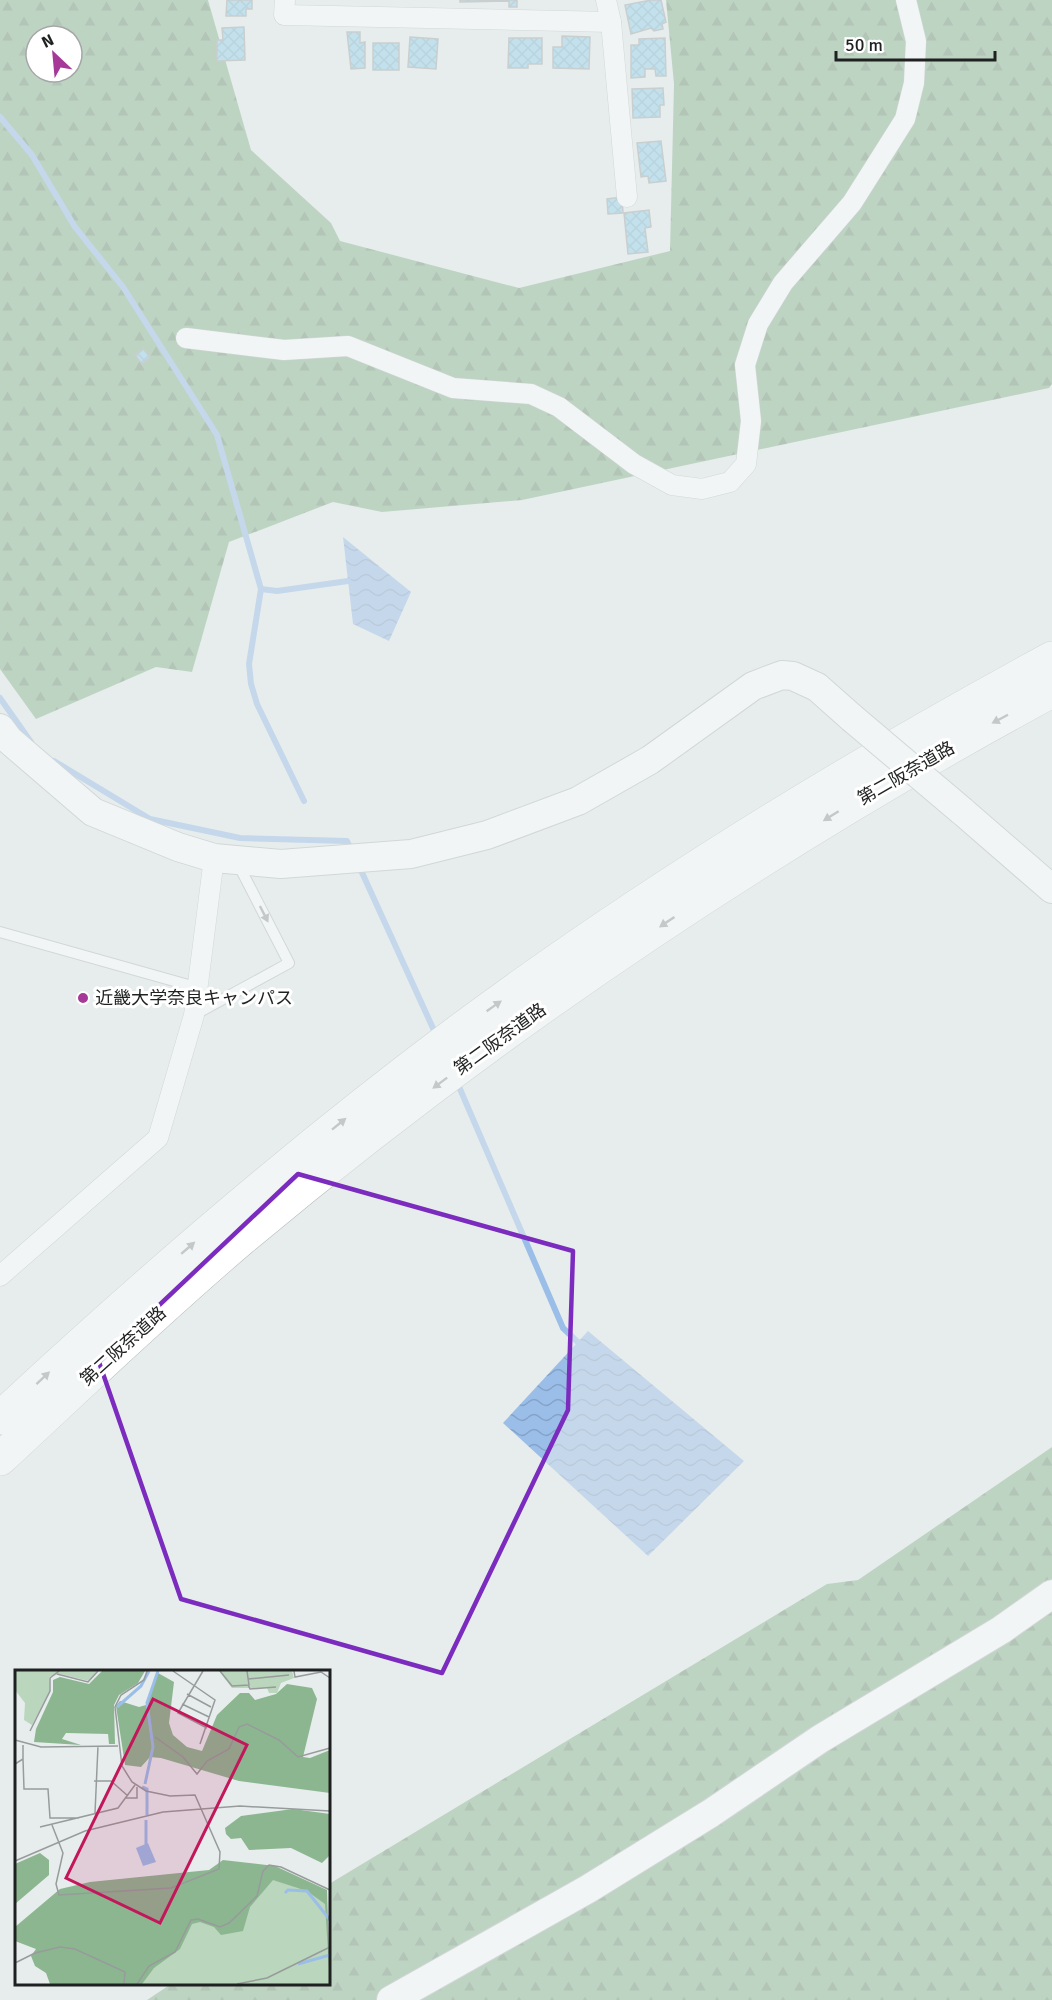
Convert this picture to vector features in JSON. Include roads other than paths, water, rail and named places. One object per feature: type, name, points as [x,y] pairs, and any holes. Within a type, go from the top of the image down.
[{"type":"highway","name":"第二阪奈道路","points":[[0,1418],[222,1218],[461,1030],[693,869],[961,707],[1052,658]]},
{"type":"highway","name":"第二阪奈道路","points":[[0,1459],[241,1240],[368,1137],[477,1055],[601,967],[736,876],[852,804],[1052,691]]},
{"type":"street","points":[[285,0],[284,15],[611,22]]},
{"type":"street","points":[[606,0],[611,22],[627,197]]},
{"type":"street","points":[[186,338],[284,350],[348,346],[453,388],[531,394],[558,407],[634,464],[672,485],[702,489],[730,482],[746,464],[751,421],[745,365],[758,324],[783,283],[852,203],[905,119],[914,83],[916,42],[906,0]]},
{"type":"street","points":[[0,728],[9,740],[93,812],[178,847],[225,860],[281,864],[411,854],[488,836],[578,801],[650,760],[753,686],[782,675],[793,676],[817,687],[1052,889]]},
{"type":"street","points":[[0,1276],[158,1138],[194,1015],[225,860]]},
{"type":"street","points":[[391,2000],[588,1889],[820,1739],[1001,1630],[1052,1593]]},
{"type":"lane","points":[[194,1015],[290,963],[225,860]]},
{"type":"lane","points":[[0,932],[199,988]]},
{"type":"water","points":[[343,537],[411,592],[389,641],[353,624]]},
{"type":"water","points":[[588,1331],[744,1461],[648,1556],[503,1423]]},
{"type":"waterway","points":[[0,117],[32,155],[75,227],[123,287],[217,435],[261,589],[249,664],[251,684],[257,704],[304,801]]},
{"type":"waterway","points":[[261,589],[277,591],[348,581]]},
{"type":"waterway","points":[[0,698],[31,742]]},
{"type":"waterway","points":[[54,761],[150,819],[240,838],[347,841],[352,851]]},
{"type":"waterway","points":[[359,866],[437,1037]]},
{"type":"waterway","points":[[457,1082],[563,1328],[583,1347]]},
{"type":"place","name":"近畿大学奈良キャンパス","points":[[83,998]]}]
